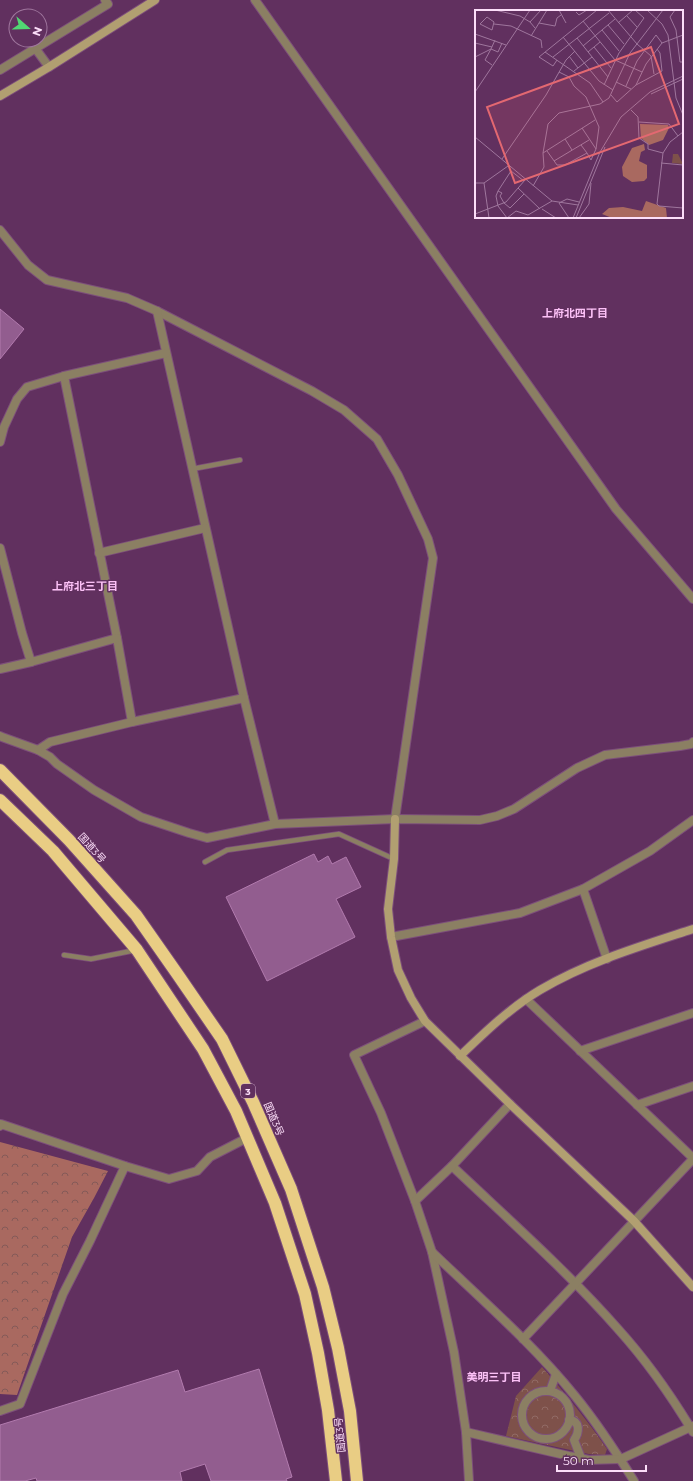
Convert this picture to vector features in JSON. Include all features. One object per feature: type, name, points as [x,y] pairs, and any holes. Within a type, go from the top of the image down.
[{"type":"highway","name":"国道3号","points":[[0,770],[69,840],[136,915],[222,1039],[253,1102],[291,1189],[323,1287],[338,1348],[350,1411],[357,1481]]},
{"type":"highway","name":"国道3号","points":[[0,800],[53,851],[137,950],[203,1049],[236,1111],[275,1203],[305,1294],[318,1352],[328,1410],[336,1481]]},
{"type":"street","points":[[1,93],[49,68],[155,0]]},
{"type":"street","points":[[255,0],[616,509],[693,599]]},
{"type":"street","points":[[48,40],[109,1]]},
{"type":"street","points":[[0,70],[35,48],[49,68]]},
{"type":"street","points":[[0,230],[28,265],[47,280],[127,298],[157,311],[312,391],[344,410],[377,439],[402,482],[428,539],[433,558],[396,819],[394,859],[388,909],[391,937],[398,970],[411,998],[425,1021],[634,1221],[693,1287]]},
{"type":"street","points":[[157,311],[244,698],[275,824]]},
{"type":"street","points":[[0,442],[4,427],[17,399],[27,387],[64,376],[166,353]]},
{"type":"street","points":[[64,376],[117,638],[132,722]]},
{"type":"street","points":[[99,553],[205,528]]},
{"type":"street","points":[[0,548],[31,662]]},
{"type":"street","points":[[0,668],[31,662],[117,638]]},
{"type":"street","points":[[38,750],[50,742],[132,722],[244,698]]},
{"type":"street","points":[[0,736],[38,750],[94,790],[141,816],[189,834],[207,838],[275,824],[396,819],[480,820],[497,816],[514,809],[576,768],[605,754],[680,746],[691,744],[693,742]]},
{"type":"street","points":[[391,937],[520,913],[583,889],[650,851],[693,820]]},
{"type":"street","points":[[583,889],[607,959]]},
{"type":"street","points":[[460,1056],[494,1023],[526,999],[572,972],[693,929]]},
{"type":"street","points":[[523,1339],[693,1159],[526,999]]},
{"type":"street","points":[[580,1051],[693,1012]]},
{"type":"street","points":[[425,1021],[354,1055],[381,1113],[415,1201],[432,1252],[454,1352],[466,1432],[469,1481]]},
{"type":"street","points":[[637,1105],[693,1086]]},
{"type":"street","points":[[415,1201],[452,1166],[510,1104]]},
{"type":"street","points":[[0,1126],[1,1124],[125,1166],[169,1179],[197,1170],[210,1157],[247,1138]]},
{"type":"street","points":[[0,1411],[20,1404],[63,1294],[125,1166]]},
{"type":"street","points":[[452,1166],[575,1284],[619,1330],[664,1388],[692,1428],[621,1459],[581,1458],[466,1432]]},
{"type":"street","points":[[432,1252],[523,1339],[556,1374],[602,1432],[634,1481]]},
{"type":"street","points":[[550,1391],[556,1374]]},
{"type":"street","points":[[550,1391],[558,1394],[564,1399],[569,1407],[570,1415],[565,1430],[559,1436],[545,1440],[530,1435],[522,1422],[521,1414],[527,1399],[538,1392],[550,1391]]},
{"type":"street","points":[[569,1420],[574,1420],[577,1423],[578,1434],[574,1440],[581,1458]]},
{"type":"lane","points":[[192,469],[240,460]]},
{"type":"lane","points":[[205,862],[227,850],[339,834],[394,859]]},
{"type":"lane","points":[[64,955],[91,959],[137,950]]},
{"type":"green space","points":[[0,1142],[108,1171],[72,1237],[17,1395],[0,1394]]},
{"type":"green space","points":[[542,1367],[576,1407],[607,1449],[605,1455],[589,1454],[506,1436],[516,1396]]},
{"type":"building","points":[[0,309],[24,329],[0,359]]},
{"type":"building","points":[[314,854],[318,862],[328,856],[332,864],[346,857],[361,887],[336,899],[355,937],[267,981],[226,897]]},
{"type":"building","points":[[259,1369],[292,1477],[286,1479],[287,1481],[211,1481],[205,1464],[180,1472],[182,1481],[37,1481],[36,1478],[25,1481],[0,1481],[0,1425],[178,1370],[185,1392]]},
{"type":"district","name":"上府北四丁目","points":[[575,313]]},
{"type":"district","name":"上府北三丁目","points":[[85,586]]},
{"type":"district","name":"美明三丁目","points":[[494,1377]]}]
